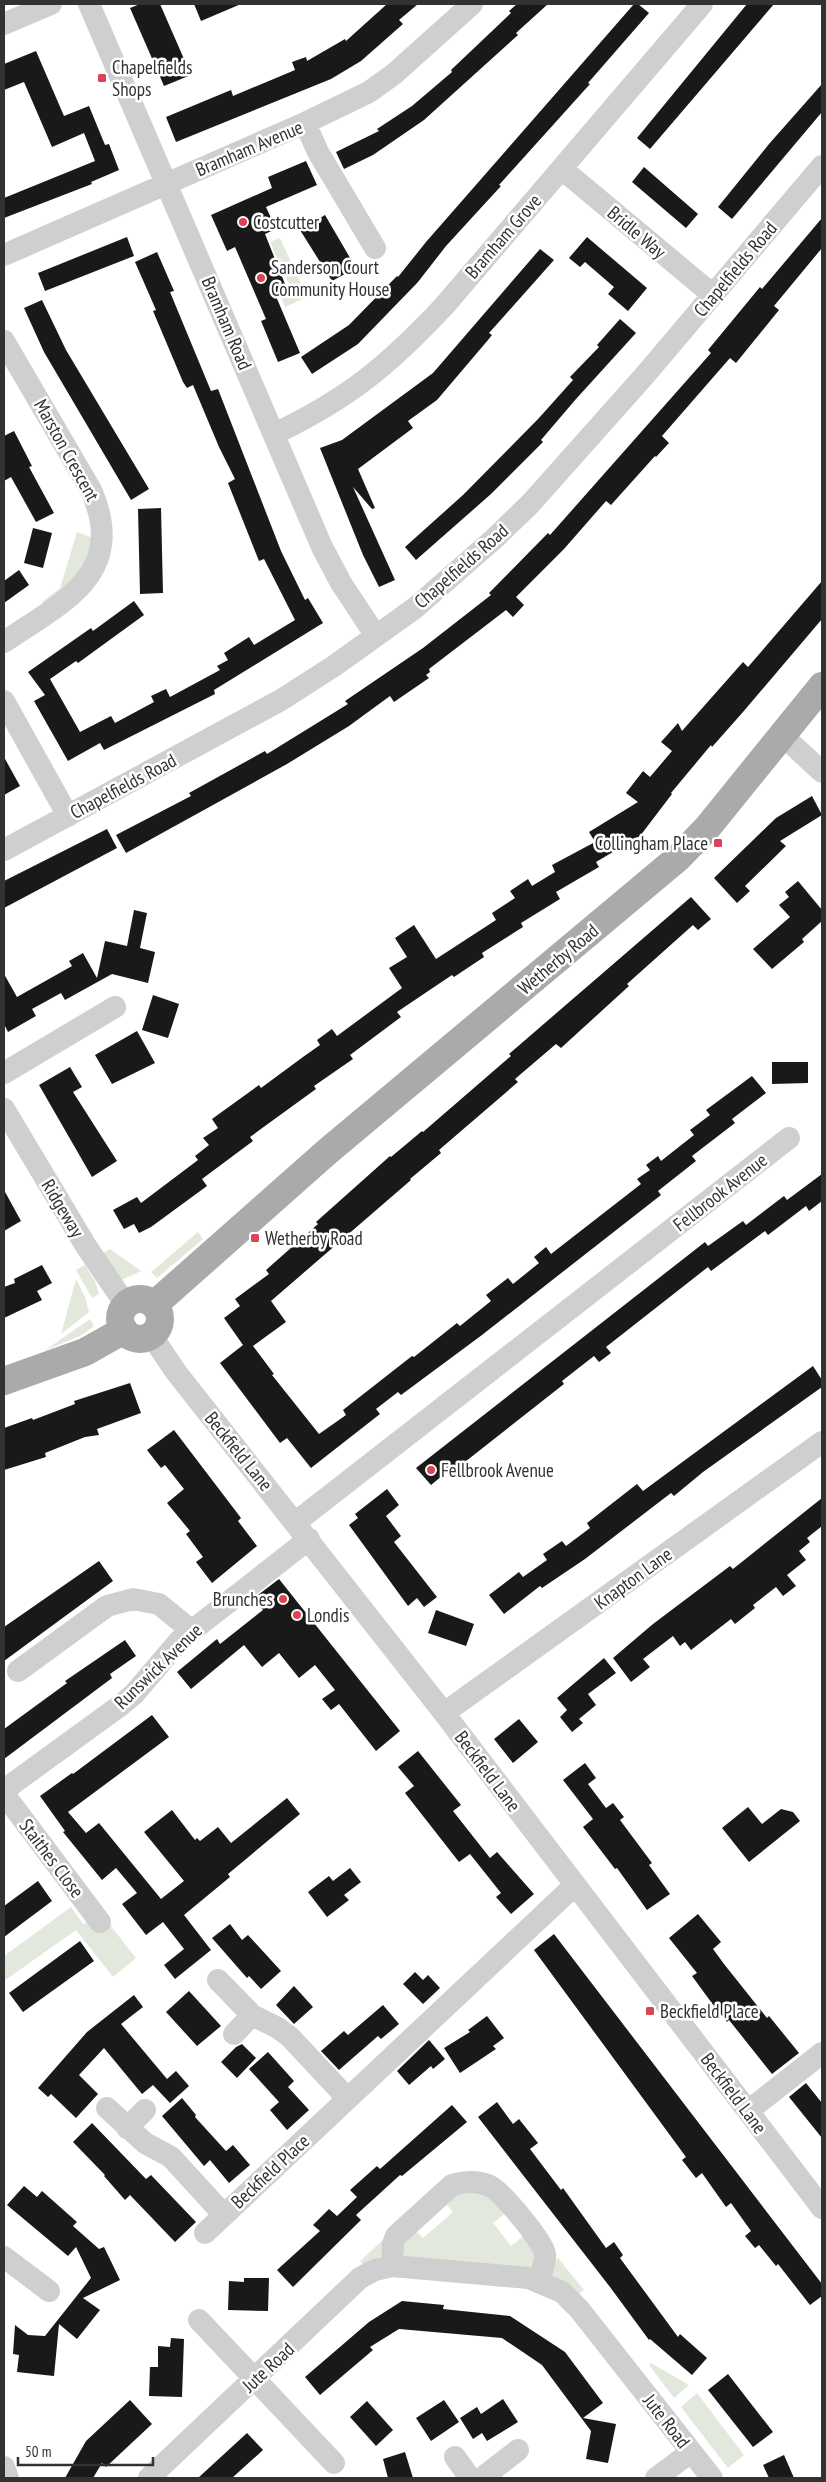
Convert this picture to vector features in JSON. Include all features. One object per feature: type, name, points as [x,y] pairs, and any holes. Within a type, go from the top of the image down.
[{"type":"main road","name":"Wetherby Road","points":[[155,1304],[328,1151],[678,858],[707,828],[822,686]]},
{"type":"main road","points":[[143,1299],[155,1304],[159,1310],[160,1324],[151,1335],[140,1339],[128,1334],[125,1318],[131,1301],[143,1299]]},
{"type":"main road","points":[[4,1381],[85,1352],[125,1318]]},
{"type":"street","points":[[4,24],[51,4]]},
{"type":"street","name":"Bramham Road","points":[[89,4],[332,566],[376,636]]},
{"type":"street","name":"Bramham Avenue","points":[[4,254],[305,123],[369,92],[394,74],[472,4]]},
{"type":"street","name":"Bramham Grove","points":[[274,434],[334,403],[386,364],[445,305],[702,4]]},
{"type":"street","points":[[305,123],[318,152],[375,248]]},
{"type":"street","name":"Chapelfields Road","points":[[4,850],[281,700],[376,636],[451,577],[531,503],[713,295],[822,166]]},
{"type":"street","name":"Bridle Way","points":[[562,169],[713,295]]},
{"type":"street","name":"Marston Crescent","points":[[4,341],[91,490],[99,507],[101,530],[99,557],[93,572],[84,585],[73,595],[4,642]]},
{"type":"street","points":[[4,701],[68,816]]},
{"type":"street","points":[[782,735],[822,772]]},
{"type":"street","points":[[4,1073],[115,1007]]},
{"type":"street","name":"Ridgeway","points":[[4,1108],[86,1246],[125,1318]]},
{"type":"street","name":"Fellbrook Avenue","points":[[303,1531],[789,1138]]},
{"type":"street","name":"Beckfield Lane","points":[[151,1335],[176,1372],[303,1531],[444,1713],[822,2208]]},
{"type":"street","name":"Knapton Lane","points":[[444,1713],[822,1442]]},
{"type":"street","name":"Runswick Avenue","points":[[4,1790],[134,1694],[168,1652],[303,1531]]},
{"type":"street","points":[[18,1671],[106,1606],[133,1600],[159,1604],[192,1631]]},
{"type":"street","name":"Staithes Close","points":[[4,1794],[100,1922]]},
{"type":"street","name":"Beckfield Place","points":[[205,2233],[575,1885]]},
{"type":"street","points":[[218,1980],[252,2015],[278,2028],[290,2037],[347,2098]]},
{"type":"street","points":[[234,2034],[252,2015]]},
{"type":"street","points":[[748,2111],[822,2052]]},
{"type":"street","points":[[107,2108],[145,2143],[170,2157],[224,2215]]},
{"type":"street","points":[[127,2128],[146,2110]]},
{"type":"street","points":[[392,2266],[393,2244],[396,2236],[452,2185],[464,2181],[477,2182],[491,2187],[503,2198],[540,2243],[545,2258],[539,2280]]},
{"type":"street","points":[[4,2257],[49,2291]]},
{"type":"street","name":"Jute Road","points":[[149,2478],[360,2278],[375,2270],[392,2266],[516,2276],[539,2280],[562,2292],[579,2309],[712,2478]]},
{"type":"street","points":[[199,2320],[256,2378],[334,2463]]},
{"type":"street","points":[[482,2478],[489,2470],[518,2450]]},
{"type":"street","points":[[656,2478],[691,2452]]},
{"type":"street","points":[[455,2457],[470,2478]]},
{"type":"street","points":[[4,2467],[8,2478]]},
{"type":"shaded area","points":[[280,238],[307,297],[285,307],[280,295],[291,289],[270,242]]},
{"type":"shaded area","points":[[77,532],[93,538],[88,565],[46,607],[42,602],[60,588]]},
{"type":"shaded area","points":[[198,1232],[203,1239],[157,1278],[151,1272]]},
{"type":"shaded area","points":[[110,1249],[141,1271],[119,1281],[102,1254]]},
{"type":"shaded area","points":[[85,1265],[95,1281],[99,1294],[92,1298],[76,1270]]},
{"type":"shaded area","points":[[76,1279],[85,1297],[89,1312],[61,1334]]},
{"type":"shaded area","points":[[90,1319],[94,1326],[82,1335],[44,1351]]},
{"type":"shaded area","points":[[71,1907],[83,1924],[90,1920],[110,1925],[136,1958],[113,1977],[76,1930],[4,1981],[4,1956]]},
{"type":"shaded area","points":[[455,2189],[495,2194],[508,2211],[493,2223],[511,2246],[526,2234],[538,2250],[535,2270],[406,2258],[399,2249],[413,2228],[423,2238],[453,2212],[443,2200]]},
{"type":"shaded area","points":[[384,2239],[390,2252],[365,2267],[360,2261]]},
{"type":"shaded area","points":[[558,2258],[584,2290],[578,2294],[551,2275],[549,2266]]},
{"type":"shaded area","points":[[651,2363],[689,2385],[674,2398],[649,2365]]},
{"type":"shaded area","points":[[697,2393],[744,2455],[728,2468],[681,2407]]},
{"type":"building","points":[[140,4],[160,4],[191,75],[164,86],[130,8]]},
{"type":"building","points":[[194,4],[241,4],[201,21]]},
{"type":"building","points":[[387,4],[418,4],[399,20],[403,24],[361,61],[331,79],[176,142],[166,117],[231,90],[233,96],[295,70],[292,62],[306,57],[307,61],[345,39],[346,41]]},
{"type":"building","points":[[517,4],[548,4],[516,33],[518,35],[424,120],[373,155],[344,169],[336,152],[379,131],[377,129],[412,106],[452,72],[451,70],[511,13],[509,11]]},
{"type":"building","points":[[634,4],[638,4],[649,13],[588,83],[590,84],[446,246],[418,282],[358,344],[312,374],[301,357],[349,325],[398,277],[426,242]]},
{"type":"building","points":[[747,4],[774,4],[650,149],[637,138]]},
{"type":"building","points":[[36,51],[64,116],[89,106],[105,145],[109,144],[119,170],[91,182],[92,184],[4,218],[4,198],[95,161],[84,133],[52,147],[24,82],[4,90],[4,64]]},
{"type":"building","points":[[822,84],[822,112],[732,219],[718,207],[769,144]]},
{"type":"building","points":[[306,161],[317,185],[266,207],[276,229],[265,234],[287,289],[275,294],[300,353],[278,362],[261,321],[266,319],[235,247],[227,251],[211,215],[272,188],[268,177]]},
{"type":"building","points":[[644,167],[698,214],[686,228],[632,182]]},
{"type":"building","points":[[325,215],[356,268],[332,281],[300,230]]},
{"type":"building","points":[[822,218],[822,248],[774,306],[779,310],[736,363],[730,358],[662,436],[669,443],[611,505],[606,501],[564,549],[516,597],[524,605],[513,617],[506,610],[429,669],[430,672],[426,675],[429,678],[394,702],[390,696],[349,726],[287,764],[126,853],[116,835],[191,796],[189,793],[265,751],[267,754],[348,704],[345,701],[423,648],[491,595],[489,593],[548,533],[550,535],[711,353],[708,350],[760,287],[762,289]]},
{"type":"building","points":[[127,237],[134,256],[45,291],[38,273]]},
{"type":"building","points":[[587,237],[647,288],[628,311],[608,294],[614,287],[585,262],[580,267],[569,258]]},
{"type":"building","points":[[540,249],[554,260],[489,333],[492,335],[488,340],[437,400],[408,421],[413,428],[358,469],[375,508],[372,509],[353,487],[395,580],[379,587],[363,555],[320,448],[342,440],[433,373]]},
{"type":"building","points":[[157,252],[174,291],[170,292],[211,391],[218,389],[281,551],[305,600],[308,598],[323,623],[214,690],[215,694],[104,750],[100,743],[68,761],[34,701],[45,695],[28,672],[91,628],[93,631],[134,601],[144,615],[78,663],[76,661],[50,679],[80,732],[111,716],[115,723],[154,702],[151,696],[166,689],[170,697],[220,670],[217,666],[228,660],[224,653],[249,637],[254,645],[295,620],[264,559],[259,561],[228,483],[235,479],[219,447],[193,385],[187,388],[183,382],[153,311],[156,310],[135,262]]},
{"type":"building","points":[[42,300],[66,350],[149,489],[131,500],[44,352],[24,308]]},
{"type":"building","points":[[620,319],[636,333],[541,440],[543,442],[491,494],[416,560],[405,547],[463,495],[539,418],[573,380],[570,377],[599,347],[597,345]]},
{"type":"building","points":[[14,431],[32,466],[29,467],[54,513],[36,522],[11,477],[4,481],[4,436]]},
{"type":"building","points":[[161,508],[163,593],[140,594],[138,509]]},
{"type":"building","points":[[33,528],[52,533],[43,568],[24,563]]},
{"type":"building","points":[[19,570],[29,585],[4,603],[4,581]]},
{"type":"building","points":[[822,581],[822,619],[712,747],[711,745],[671,793],[640,836],[596,862],[599,867],[556,892],[560,899],[521,923],[523,927],[482,953],[484,957],[454,977],[452,975],[397,1012],[401,1017],[350,1055],[353,1059],[314,1086],[316,1089],[250,1137],[253,1141],[202,1179],[207,1186],[151,1227],[139,1233],[134,1224],[124,1229],[113,1210],[137,1197],[141,1203],[198,1160],[195,1156],[209,1145],[203,1138],[218,1128],[212,1119],[259,1085],[261,1088],[320,1045],[317,1040],[332,1029],[337,1036],[402,988],[389,968],[407,957],[395,938],[414,925],[436,959],[496,920],[492,913],[515,898],[510,891],[528,879],[532,886],[555,872],[552,865],[595,842],[589,832],[638,802],[626,793],[643,771],[650,777],[672,751],[661,742],[678,723],[682,731],[743,662],[748,667]]},
{"type":"building","points":[[4,757],[20,786],[4,795]]},
{"type":"building","points":[[812,796],[822,815],[780,841],[786,846],[745,886],[750,891],[737,903],[714,878],[776,818]]},
{"type":"building","points":[[107,829],[117,848],[4,908],[4,881]]},
{"type":"building","points":[[798,881],[822,910],[822,921],[802,939],[804,942],[772,969],[753,949],[790,917],[779,905],[789,897],[785,892]]},
{"type":"building","points":[[691,897],[711,919],[698,930],[693,925],[627,984],[629,986],[561,1048],[556,1044],[515,1079],[518,1082],[439,1150],[441,1153],[271,1301],[286,1322],[253,1346],[274,1374],[272,1375],[319,1434],[346,1415],[343,1410],[412,1356],[414,1357],[457,1323],[460,1326],[491,1301],[486,1295],[508,1278],[513,1284],[539,1263],[534,1257],[546,1247],[551,1254],[641,1184],[637,1179],[650,1170],[646,1165],[658,1156],[661,1161],[694,1135],[690,1130],[710,1115],[706,1110],[752,1076],[766,1093],[732,1119],[735,1123],[692,1156],[696,1161],[658,1191],[661,1195],[482,1335],[401,1395],[398,1392],[376,1409],[380,1414],[311,1468],[287,1438],[280,1443],[220,1363],[243,1345],[224,1318],[240,1306],[235,1299],[269,1274],[266,1270],[390,1156],[423,1132],[511,1056],[509,1054]]},
{"type":"building","points":[[134,910],[147,913],[140,948],[155,952],[148,983],[112,974],[65,1000],[61,993],[32,1009],[36,1016],[8,1032],[4,1024],[4,974],[17,997],[72,966],[69,961],[83,953],[97,978],[105,941],[127,946]]},
{"type":"building","points":[[153,995],[179,1004],[168,1038],[142,1030]]},
{"type":"building","points":[[137,1031],[155,1063],[112,1084],[95,1055]]},
{"type":"building","points":[[772,1062],[808,1062],[808,1083],[772,1084]]},
{"type":"building","points":[[70,1067],[82,1087],[73,1092],[117,1161],[92,1177],[39,1085]]},
{"type":"building","points":[[822,1174],[822,1201],[809,1211],[806,1206],[768,1235],[765,1231],[711,1271],[708,1267],[606,1347],[611,1353],[599,1362],[594,1356],[562,1381],[564,1384],[456,1469],[454,1466],[431,1485],[416,1468],[705,1242],[708,1246],[743,1221],[746,1225],[784,1196],[787,1200]]},
{"type":"building","points":[[4,1190],[21,1221],[4,1231]]},
{"type":"building","points":[[42,1265],[52,1283],[37,1291],[42,1300],[4,1318],[4,1287],[15,1283],[14,1279]]},
{"type":"building","points":[[813,1366],[822,1380],[822,1387],[703,1472],[674,1496],[671,1493],[585,1559],[542,1588],[540,1586],[504,1614],[489,1595],[519,1572],[523,1577],[547,1560],[543,1554],[562,1541],[566,1546],[590,1528],[587,1523],[637,1484],[643,1491]]},
{"type":"building","points":[[130,1383],[141,1413],[97,1429],[99,1435],[85,1437],[45,1453],[46,1457],[4,1470],[4,1428],[32,1418],[33,1420],[75,1404],[74,1401]]},
{"type":"building","points":[[174,1430],[241,1518],[238,1521],[257,1546],[212,1583],[196,1562],[203,1557],[186,1534],[190,1531],[167,1503],[184,1489],[165,1465],[161,1468],[147,1450]]},
{"type":"building","points":[[387,1489],[399,1505],[386,1516],[401,1536],[394,1542],[437,1597],[424,1607],[417,1598],[408,1606],[349,1525],[358,1518],[355,1514]]},
{"type":"building","points":[[822,1498],[822,1526],[807,1538],[810,1542],[799,1551],[806,1560],[787,1575],[796,1586],[783,1596],[776,1587],[753,1605],[755,1608],[735,1624],[731,1619],[691,1650],[685,1642],[680,1646],[673,1636],[643,1659],[650,1667],[631,1682],[613,1658],[653,1624],[730,1566],[733,1569]]},
{"type":"building","points":[[99,1561],[113,1581],[4,1661],[4,1627]]},
{"type":"building","points":[[279,1579],[400,1731],[376,1751],[339,1704],[331,1710],[322,1699],[335,1690],[315,1665],[299,1678],[279,1653],[262,1667],[244,1645],[191,1689],[177,1672],[217,1639],[220,1644],[263,1610],[254,1598]]},
{"type":"building","points":[[436,1610],[474,1624],[466,1646],[428,1633]]},
{"type":"building","points":[[125,1640],[136,1656],[110,1674],[112,1678],[4,1759],[4,1729],[67,1683],[65,1681]]},
{"type":"building","points":[[604,1658],[616,1673],[588,1694],[596,1705],[579,1719],[583,1723],[572,1732],[560,1717],[567,1710],[557,1698]]},
{"type":"building","points":[[152,1715],[169,1737],[68,1812],[86,1833],[99,1823],[161,1899],[184,1881],[144,1832],[172,1810],[195,1840],[197,1838],[200,1841],[218,1827],[231,1843],[287,1798],[300,1814],[228,1874],[230,1877],[184,1915],[211,1950],[175,1979],[164,1965],[184,1949],[163,1922],[146,1935],[122,1904],[137,1893],[116,1868],[102,1880],[63,1832],[65,1831],[40,1796],[73,1774]]},
{"type":"building","points":[[519,1719],[538,1742],[513,1763],[494,1739]]},
{"type":"building","points":[[418,1751],[461,1805],[453,1811],[490,1858],[497,1852],[534,1894],[511,1914],[496,1897],[501,1893],[470,1854],[459,1862],[405,1793],[414,1786],[398,1767]]},
{"type":"building","points":[[585,1763],[596,1778],[588,1784],[606,1808],[613,1803],[624,1817],[620,1820],[652,1863],[649,1865],[670,1894],[647,1910],[617,1868],[615,1869],[583,1827],[593,1819],[563,1780]]},
{"type":"building","points":[[748,1807],[762,1824],[781,1809],[793,1812],[800,1821],[749,1862],[722,1828]]},
{"type":"building","points":[[350,1868],[361,1882],[344,1895],[349,1900],[327,1917],[308,1892],[329,1876],[333,1881]]},
{"type":"building","points":[[38,1881],[52,1901],[4,1937],[4,1906]]},
{"type":"building","points":[[698,1914],[721,1942],[713,1949],[767,2018],[769,2016],[799,2053],[772,2074],[729,2020],[727,2022],[711,2002],[692,1976],[697,1973],[669,1938]]},
{"type":"building","points":[[230,1924],[242,1940],[248,1935],[281,1971],[261,1989],[249,1976],[247,1978],[212,1938]]},
{"type":"building","points":[[554,1934],[822,2284],[822,2296],[810,2305],[778,2264],[776,2266],[759,2245],[755,2248],[745,2236],[751,2231],[731,2203],[726,2207],[702,2173],[696,2178],[682,2160],[686,2157],[534,1950]]},
{"type":"building","points":[[80,1941],[94,1961],[23,2012],[9,1993]]},
{"type":"building","points":[[415,1972],[423,1980],[428,1975],[440,1988],[423,2004],[403,1984]]},
{"type":"building","points":[[294,1986],[313,2007],[294,2024],[276,2005]]},
{"type":"building","points":[[189,1991],[221,2026],[197,2046],[166,2012]]},
{"type":"building","points":[[134,1995],[143,2007],[121,2024],[167,2079],[176,2071],[189,2086],[170,2103],[153,2085],[142,2094],[104,2048],[79,2075],[98,2094],[76,2118],[51,2094],[48,2097],[38,2088],[87,2032]]},
{"type":"building","points":[[383,2005],[399,2024],[381,2039],[378,2036],[339,2070],[321,2051],[344,2031],[348,2035]]},
{"type":"building","points":[[487,2016],[504,2038],[493,2046],[496,2049],[460,2073],[444,2048],[470,2032],[468,2030]]},
{"type":"building","points":[[429,2040],[445,2059],[433,2069],[431,2066],[409,2085],[397,2071]]},
{"type":"building","points":[[242,2044],[256,2058],[237,2078],[221,2062],[236,2047]]},
{"type":"building","points":[[268,2052],[294,2081],[288,2087],[309,2110],[287,2130],[270,2110],[279,2102],[249,2069]]},
{"type":"building","points":[[806,2083],[822,2103],[822,2138],[789,2097]]},
{"type":"building","points":[[182,2098],[196,2115],[195,2117],[226,2151],[233,2145],[250,2165],[229,2183],[210,2160],[204,2166],[162,2116]]},
{"type":"building","points":[[497,2102],[513,2124],[519,2119],[538,2143],[530,2149],[561,2190],[563,2188],[606,2248],[614,2242],[623,2255],[620,2258],[678,2337],[680,2334],[707,2358],[692,2375],[649,2340],[478,2117]]},
{"type":"building","points":[[452,2105],[467,2122],[402,2176],[400,2175],[356,2215],[361,2220],[293,2287],[277,2270],[320,2231],[313,2225],[329,2209],[337,2216],[357,2197],[350,2190],[377,2166],[380,2169]]},
{"type":"building","points":[[92,2123],[146,2179],[151,2175],[196,2222],[175,2242],[130,2195],[125,2200],[105,2175],[73,2142]]},
{"type":"building","points":[[24,2186],[37,2197],[42,2191],[77,2222],[73,2226],[99,2249],[104,2247],[120,2280],[83,2298],[100,2310],[77,2339],[59,2324],[54,2376],[17,2372],[19,2355],[13,2354],[15,2325],[28,2335],[45,2336],[91,2278],[76,2247],[68,2256],[7,2205]]},
{"type":"building","points":[[244,2278],[269,2278],[268,2311],[228,2310],[229,2281],[244,2282]]},
{"type":"building","points":[[402,2301],[444,2305],[443,2309],[510,2316],[565,2352],[603,2403],[583,2418],[616,2424],[608,2463],[586,2459],[591,2431],[542,2365],[502,2338],[399,2329],[370,2347],[373,2350],[320,2395],[305,2377],[369,2322]]},
{"type":"building","points":[[171,2338],[184,2339],[182,2397],[149,2396],[150,2367],[158,2367],[158,2346],[170,2347]]},
{"type":"building","points":[[728,2374],[773,2432],[753,2447],[708,2390]]},
{"type":"building","points":[[503,2399],[518,2422],[487,2441],[482,2433],[473,2439],[460,2418],[477,2407],[481,2414]]},
{"type":"building","points":[[130,2400],[152,2424],[106,2467],[102,2463],[93,2478],[65,2478],[86,2441]]},
{"type":"building","points":[[444,2400],[459,2422],[431,2441],[416,2418]]},
{"type":"building","points":[[367,2401],[393,2430],[376,2446],[350,2417]]},
{"type":"building","points":[[247,2433],[263,2450],[232,2478],[198,2478]]},
{"type":"building","points":[[405,2452],[413,2478],[388,2478],[383,2459]]},
{"type":"building","points":[[784,2455],[794,2478],[769,2478],[763,2465]]},
{"type":"place","name":"Chapelfields Shops","points":[[102,78]]},
{"type":"place","name":"Costcutter","points":[[243,222]]},
{"type":"place","name":"Sanderson Court Community House","points":[[261,278]]},
{"type":"place","name":"Collingham Place","points":[[718,843]]},
{"type":"place","name":"Wetherby Road","points":[[255,1238]]},
{"type":"place","name":"Fellbrook Avenue","points":[[431,1470]]},
{"type":"place","name":"Brunches","points":[[283,1599]]},
{"type":"place","name":"Londis","points":[[297,1615]]},
{"type":"place","name":"Beckfield Place","points":[[650,2011]]}]
